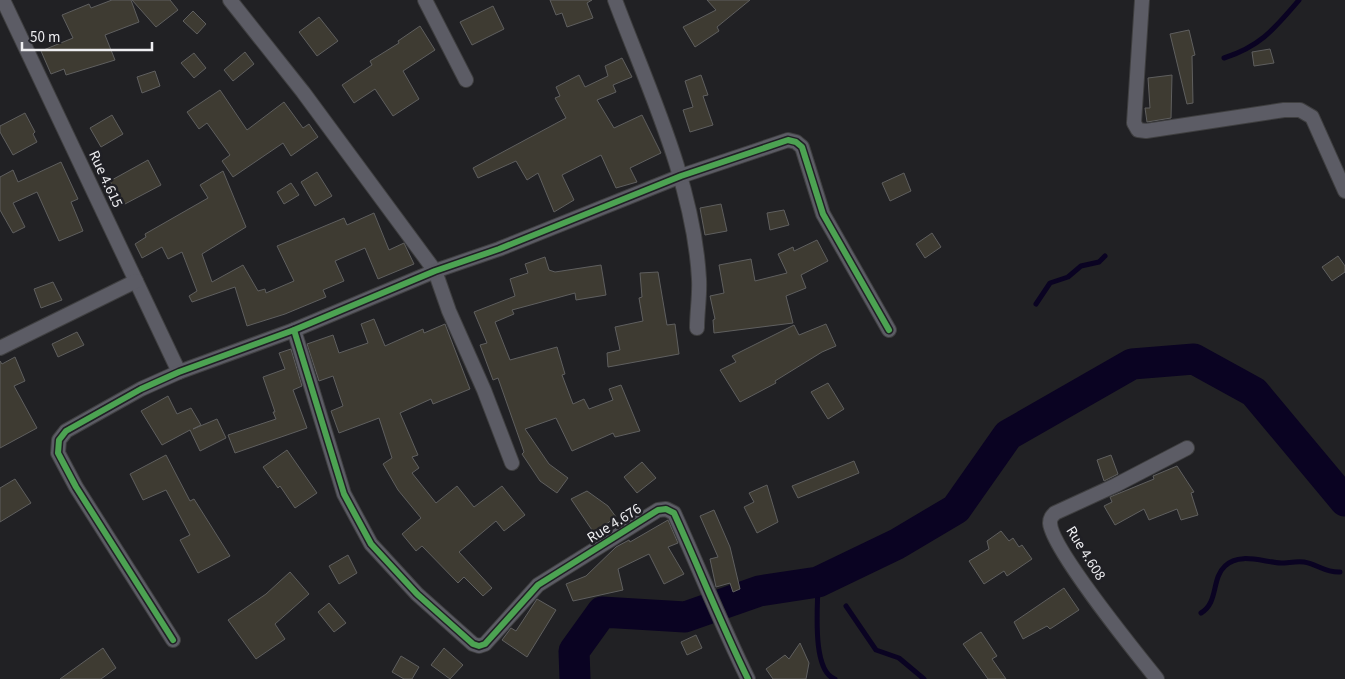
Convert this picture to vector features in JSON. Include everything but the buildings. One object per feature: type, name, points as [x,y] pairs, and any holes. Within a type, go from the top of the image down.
[{"type":"street","name":"Rue 4.615","points":[[3,0],[179,372]]},
{"type":"street","points":[[230,0],[303,92],[435,271],[512,463]]},
{"type":"street","points":[[425,0],[466,80]]},
{"type":"street","points":[[615,0],[681,176],[696,249],[699,279],[697,328]]},
{"type":"street","points":[[1142,0],[1134,123],[1138,130],[1146,131],[1284,110],[1300,110],[1312,118],[1345,191]]},
{"type":"street","points":[[173,640],[76,487],[58,453],[59,440],[66,431],[141,389],[179,372],[294,330],[435,271],[499,249],[681,176],[788,140],[796,142],[802,147],[823,214],[831,231],[889,330]]},
{"type":"street","points":[[0,347],[136,281]]},
{"type":"street","name":"Rue 4.676","points":[[294,330],[344,494],[371,544],[417,594],[473,644],[479,646],[485,644],[538,585],[658,510],[666,509],[674,513],[704,579],[718,618],[748,679]]},
{"type":"street","name":"Rue 4.608","points":[[1157,679],[1090,592],[1061,548],[1050,524],[1051,517],[1055,512],[1116,486],[1188,448]]},
{"type":"waterway","points":[[1224,58],[1257,42],[1282,20],[1299,0]]},
{"type":"waterway","points":[[1036,304],[1050,283],[1068,277],[1081,266],[1099,262],[1105,256]]},
{"type":"waterway","points":[[575,679],[574,651],[602,612],[685,617],[759,591],[818,582],[897,544],[956,509],[1008,435],[1132,364],[1194,359],[1254,392],[1345,501]]},
{"type":"waterway","points":[[1201,613],[1207,608],[1213,597],[1221,571],[1225,566],[1237,559],[1281,563],[1304,562],[1330,571],[1340,572]]},
{"type":"waterway","points":[[818,582],[817,620],[819,651],[822,664],[827,673],[835,679]]},
{"type":"waterway","points":[[846,606],[876,650],[899,658],[924,679]]},
{"type":"cycle path","points":[[173,640],[76,487],[58,453],[59,440],[66,431],[141,389],[179,372],[294,330],[435,271],[499,249],[681,176],[788,140],[796,142],[802,147],[823,214],[889,330]]},
{"type":"cycle path","points":[[294,330],[344,494],[371,544],[417,594],[473,644],[479,646],[485,644],[538,585],[658,510],[666,509],[674,513],[748,679]]}]
